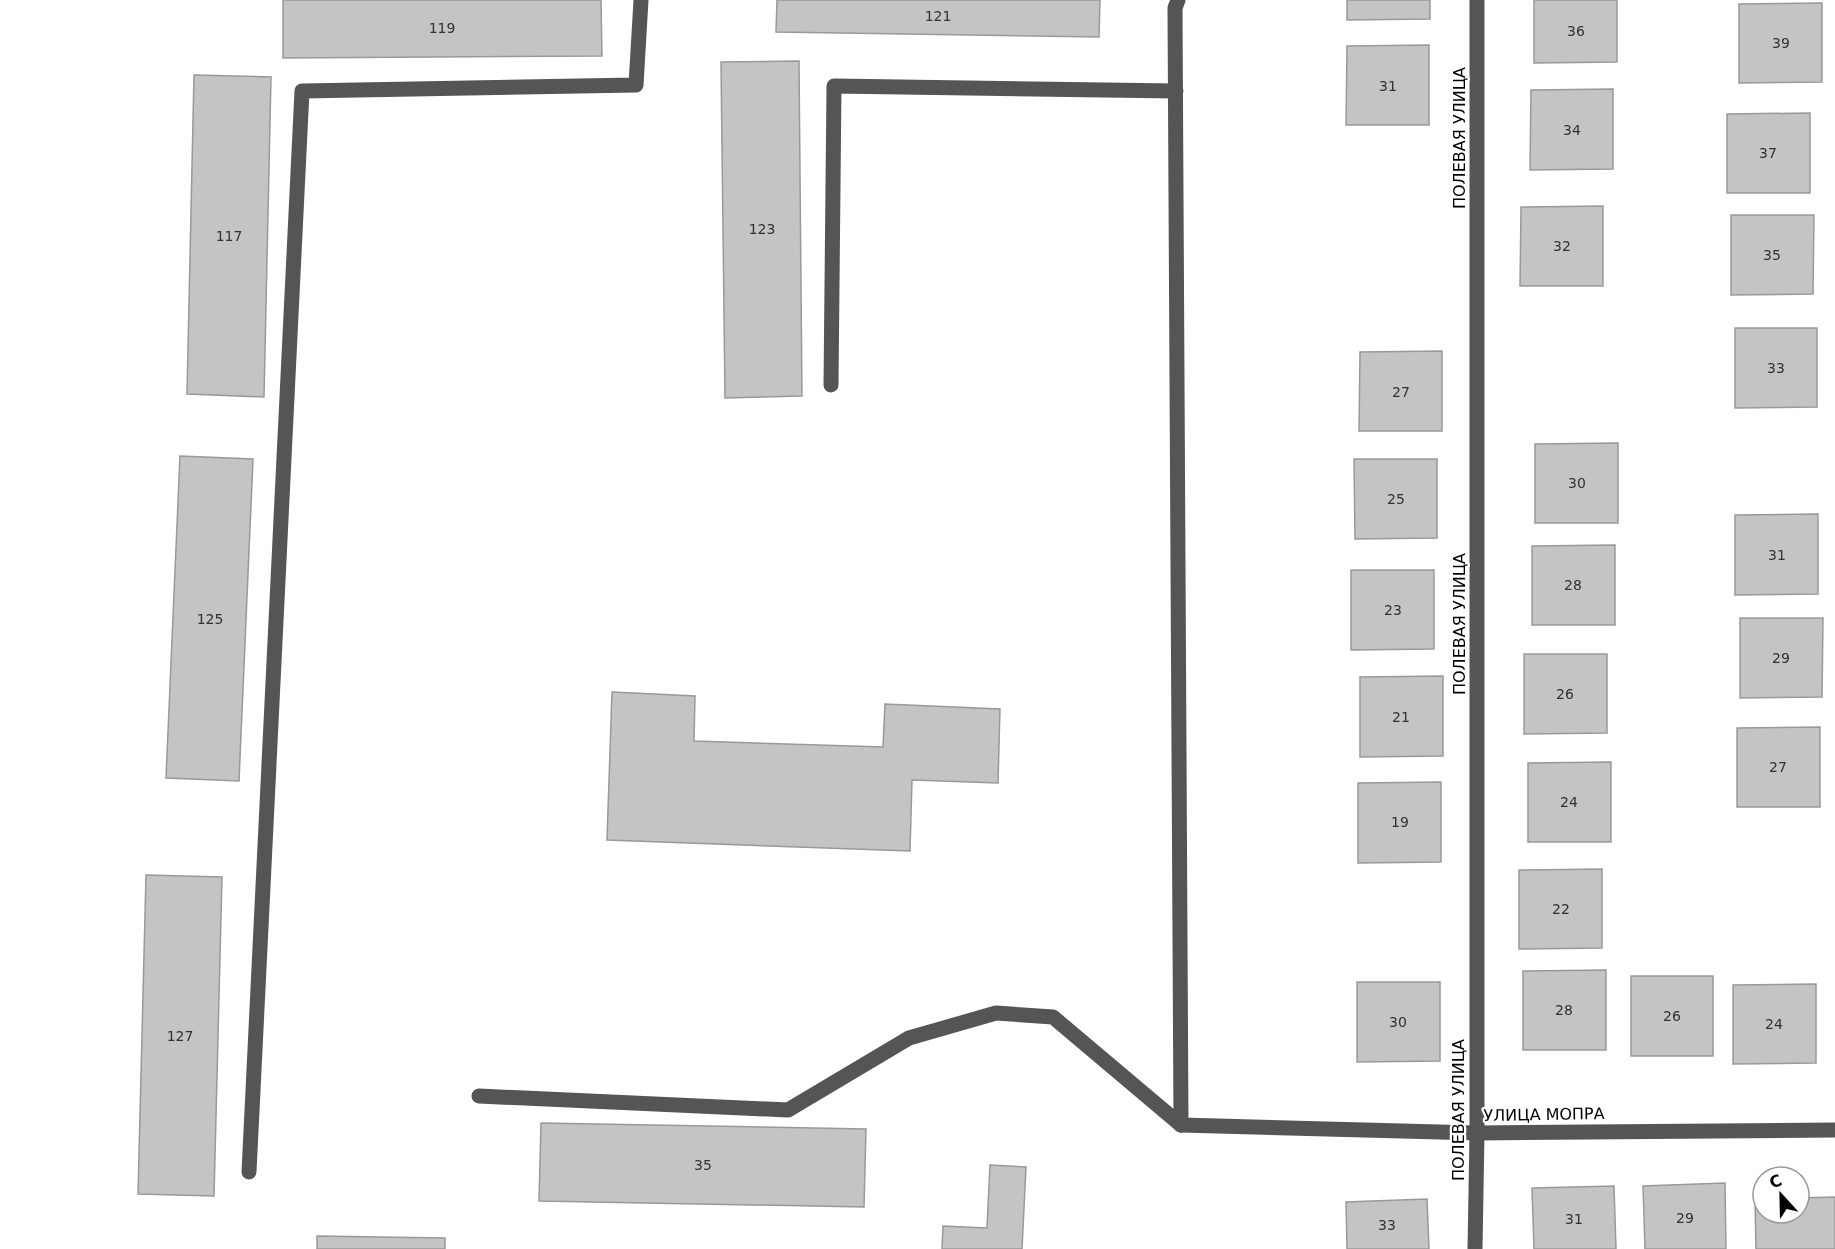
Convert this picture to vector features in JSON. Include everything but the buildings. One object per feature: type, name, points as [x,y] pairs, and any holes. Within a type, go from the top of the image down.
[{"type":"street","points":[[249,1172],[302,91],[636,85],[641,0]]},
{"type":"street","points":[[1178,0],[1175,8],[1181,1125]]},
{"type":"street","name":"ПОЛЕВАЯ УЛИЦА","points":[[1475,1249],[1478,0]]},
{"type":"street","points":[[831,385],[834,86],[1176,91]]},
{"type":"street","points":[[479,1096],[788,1110],[909,1038],[996,1013],[1053,1017],[1181,1125]]},
{"type":"street","name":"УЛИЦА МОПРА","points":[[1181,1125],[1477,1133],[1835,1130]]}]
